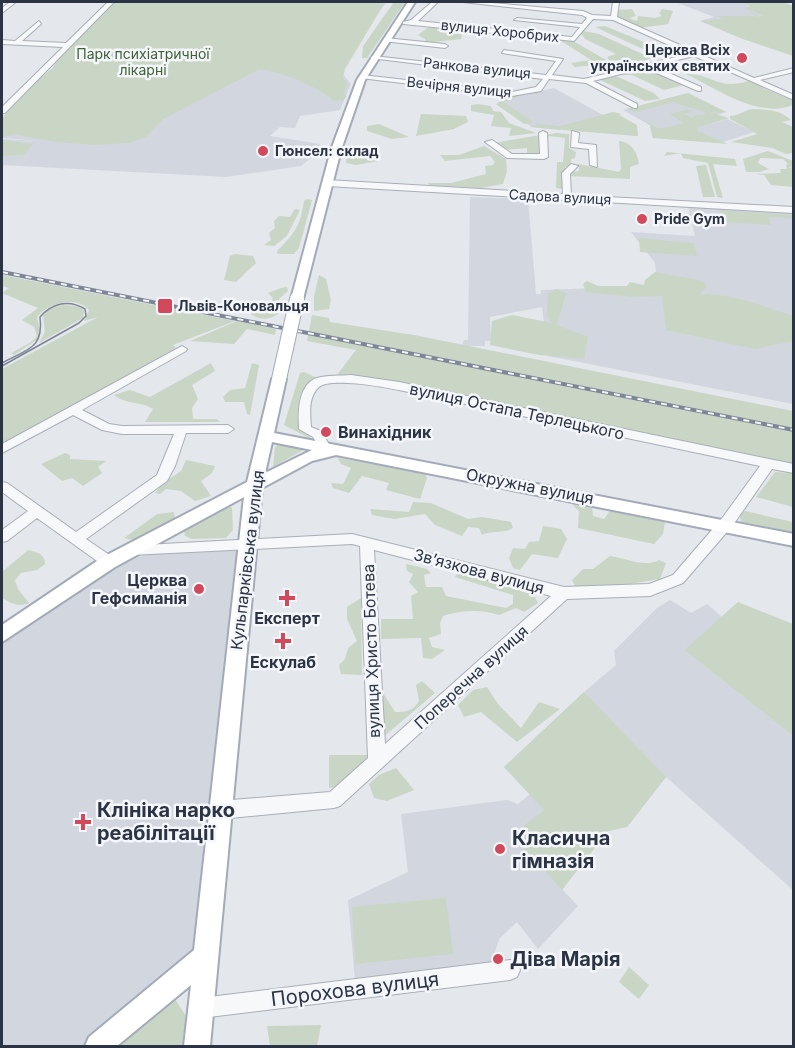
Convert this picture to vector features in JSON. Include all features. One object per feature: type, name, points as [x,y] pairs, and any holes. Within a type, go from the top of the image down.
[{"type":"main road","name":"Кульпарківська вулиця","points":[[197,1047],[254,485],[297,299],[327,183],[364,75],[411,2]]},
{"type":"main road","name":"Окружна вулиця","points":[[265,436],[301,441],[794,540]]},
{"type":"main road","points":[[301,441],[307,448],[307,457]]},
{"type":"main road","points":[[2,634],[109,562],[131,550],[307,457],[345,450]]},
{"type":"main road","points":[[98,1047],[205,957]]},
{"type":"street","points":[[2,11],[13,2]]},
{"type":"street","points":[[2,111],[111,2]]},
{"type":"street","points":[[397,23],[411,22],[435,2]]},
{"type":"street","points":[[465,2],[614,18],[794,98]]},
{"type":"street","points":[[614,18],[616,2]]},
{"type":"street","name":"вулиця Хоробрих","points":[[411,22],[574,39],[591,17]]},
{"type":"street","points":[[16,43],[39,23],[35,21],[47,20]]},
{"type":"street","points":[[517,20],[584,26]]},
{"type":"street","points":[[385,40],[445,46]]},
{"type":"street","points":[[2,42],[67,45]]},
{"type":"street","points":[[364,75],[538,89],[550,77],[561,60],[504,52]]},
{"type":"street","points":[[584,81],[695,54]]},
{"type":"street","name":"Ранкова вулиця","points":[[373,58],[584,81]]},
{"type":"street","points":[[646,66],[698,89]]},
{"type":"street","points":[[753,80],[794,70]]},
{"type":"street","points":[[584,81],[634,106]]},
{"type":"street","points":[[2,101],[11,101]]},
{"type":"street","points":[[489,142],[510,156],[544,157],[543,133]]},
{"type":"street","points":[[575,133],[574,145],[593,147],[594,165]]},
{"type":"street","points":[[567,197],[566,173],[573,166]]},
{"type":"street","name":"Садова вулиця","points":[[327,183],[794,210]]},
{"type":"street","points":[[2,449],[182,349]]},
{"type":"street","name":"вулиця Остапа Терлецького","points":[[324,446],[317,434],[305,429],[303,407],[313,386],[319,381],[351,379],[399,386],[794,469]]},
{"type":"street","points":[[73,410],[114,428],[228,429]]},
{"type":"street","points":[[76,539],[162,478],[169,466],[181,430]]},
{"type":"street","name":"Звʼязкова вулиця","points":[[131,550],[352,539],[564,593],[650,590],[670,584],[687,570],[724,525],[769,463]]},
{"type":"street","points":[[2,486],[109,562]]},
{"type":"street","points":[[2,537],[37,511]]},
{"type":"street","points":[[187,520],[178,537],[190,546]]},
{"type":"street","name":"вулиця Христо Ботева","points":[[367,542],[368,610],[377,760]]},
{"type":"street","name":"Поперечна вулиця","points":[[220,810],[334,800],[564,593]]},
{"type":"street","name":"Порохова вулиця","points":[[201,1008],[510,970]]},
{"type":"shaded area","name":"Парк психіатричної лікарні","points":[[117,2],[386,3],[372,20],[341,72],[351,84],[340,110],[300,116],[295,128],[280,127],[270,136],[320,144],[312,157],[301,166],[226,177],[2,165],[2,139],[40,141],[2,138],[2,121]]},
{"type":"shaded area","points":[[738,2],[751,6],[745,7],[793,26],[793,52],[743,39],[700,21],[714,17],[678,3]]},
{"type":"shaded area","points":[[554,88],[603,115],[613,113],[637,136],[532,127],[498,106],[504,99]]},
{"type":"shaded area","points":[[688,93],[726,112],[652,137],[650,125],[623,110]]},
{"type":"shaded area","points":[[727,119],[754,132],[723,142],[697,131],[697,128]]},
{"type":"shaded area","points":[[470,197],[528,199],[536,294],[541,294],[541,290],[657,286],[655,263],[631,232],[695,236],[688,206],[793,212],[793,404],[548,356],[542,307],[490,317],[491,341],[485,341],[485,346],[462,346],[464,340],[468,340]]},
{"type":"shaded area","points":[[239,549],[197,954],[88,1046],[2,1046],[2,641],[84,584],[111,568],[144,555],[173,550]]},
{"type":"shaded area","name":"Класична гімназія","points":[[670,600],[691,613],[707,604],[722,617],[684,650],[793,736],[793,890],[666,777],[627,827],[608,831],[562,889],[578,906],[538,949],[517,922],[499,939],[491,965],[355,981],[348,900],[408,872],[401,814],[507,800],[518,804],[530,794],[504,767],[616,665],[614,651],[657,608]]},
{"type":"green space","name":"Парк психіатричної лікарні","points":[[112,2],[382,2],[384,4],[345,69],[343,77],[347,84],[344,94],[347,96],[343,100],[334,101],[299,80],[260,69],[163,119],[146,137],[129,143],[95,145],[57,142],[17,135],[2,137],[2,118],[41,77],[53,68],[58,58],[104,14],[102,14]]},
{"type":"green space","points":[[394,2],[405,2],[367,58],[362,58],[363,46]]},
{"type":"green space","points":[[738,2],[783,2],[793,6],[793,27],[790,27],[793,28],[793,56],[700,21],[723,19],[716,16],[756,16],[750,12],[758,15],[756,17],[764,16],[744,8],[751,6]]},
{"type":"green space","points":[[632,9],[636,16],[629,18],[637,21],[638,16],[655,18],[662,16],[659,13],[662,9],[673,11],[668,24],[640,28],[617,18],[616,10]]},
{"type":"green space","points":[[430,26],[437,27],[437,31],[462,34],[461,39],[426,43],[425,39],[418,35]]},
{"type":"green space","points":[[605,26],[670,53],[658,56],[595,27]]},
{"type":"green space","points":[[578,30],[599,34],[651,58],[639,63],[630,59],[610,61],[607,57],[616,54],[585,39]]},
{"type":"green space","points":[[571,40],[608,61],[605,64],[575,67],[571,63],[591,60],[561,41]]},
{"type":"green space","points":[[639,65],[670,75],[684,85],[664,90],[632,75],[621,75],[619,70]]},
{"type":"green space","points":[[611,74],[654,93],[660,99],[645,101],[600,80],[601,75]]},
{"type":"green space","points":[[686,74],[695,74],[730,84],[748,81],[793,101],[793,105],[766,108],[752,105]]},
{"type":"green space","points":[[539,90],[542,91],[538,94],[529,93],[503,102],[532,121],[531,123],[524,124],[496,104],[506,97]]},
{"type":"green space","points":[[688,93],[726,112],[700,110],[674,102],[636,112],[626,109]]},
{"type":"green space","points":[[471,105],[491,106],[493,111],[501,112],[509,123],[536,133],[509,136],[511,128],[491,126],[494,115],[471,111]]},
{"type":"green space","points":[[753,109],[778,112],[791,120],[782,122],[793,127],[793,153],[786,154],[772,148],[731,142],[757,134],[730,119],[730,116]]},
{"type":"green space","points":[[694,110],[685,114],[692,118],[695,115],[705,115],[703,110],[729,118],[697,128],[698,131],[728,144],[653,138],[650,125],[632,115],[660,129],[683,123],[670,114]]},
{"type":"green space","points":[[613,112],[622,114],[619,115],[637,125],[638,136],[563,130],[561,127],[561,130],[530,127],[537,124],[560,126]]},
{"type":"green space","points":[[421,114],[466,116],[468,122],[454,129],[416,136]]},
{"type":"green space","points":[[379,124],[409,137],[392,139],[367,131],[367,126]]},
{"type":"green space","points":[[569,134],[569,148],[576,152],[575,158],[571,159],[571,165],[565,167],[565,189],[556,188],[557,162],[563,162],[565,138],[549,136],[548,140],[545,140],[545,135]]},
{"type":"green space","points":[[540,135],[542,154],[527,154],[527,148],[503,150],[494,143]]},
{"type":"green space","points":[[2,140],[33,144],[24,155],[2,156]]},
{"type":"green space","points":[[619,141],[630,146],[638,160],[639,164],[630,167],[630,179],[569,176],[570,172],[579,171],[579,166],[575,166],[578,164],[619,172],[621,169]]},
{"type":"green space","points":[[484,146],[506,159],[507,171],[503,184],[481,188],[429,185],[428,183],[451,183],[486,174],[485,166],[493,165],[495,162],[490,156],[445,161],[440,155],[459,155]]},
{"type":"green space","points":[[368,149],[370,155],[378,161],[356,165],[346,163],[347,151]]},
{"type":"green space","points":[[768,151],[793,161],[793,166],[788,168],[793,167],[793,187],[771,185],[764,175],[755,174],[781,173],[780,169],[787,169],[788,164],[783,159],[760,158],[758,163],[769,169],[760,172],[746,172],[743,159]]},
{"type":"green space","points":[[667,152],[679,153],[664,156]]},
{"type":"green space","points":[[681,153],[735,159],[737,166],[713,164],[723,198],[717,197],[708,163],[683,158]]},
{"type":"green space","points":[[706,165],[715,197],[703,197],[696,166]]},
{"type":"green space","points":[[312,200],[299,248],[294,254],[278,254],[277,251],[295,229],[304,201]]},
{"type":"green space","points":[[295,209],[300,210],[287,236],[274,246],[264,245],[271,240],[269,233],[275,228],[274,221],[279,216],[290,217]]},
{"type":"green space","points":[[717,210],[793,215],[793,218],[769,217],[771,225],[721,222],[720,219],[726,219],[727,215]]},
{"type":"green space","points":[[639,238],[694,243],[697,256],[640,252]]},
{"type":"green space","points":[[235,254],[253,256],[256,263],[236,282],[224,280],[230,256]]},
{"type":"green space","points":[[655,272],[704,281],[707,287],[699,294],[735,298],[793,316],[793,341],[755,349],[666,330],[662,296],[633,297],[586,292],[583,284],[587,281],[598,286],[627,286],[630,282],[644,285],[645,280]]},
{"type":"green space","points":[[2,275],[235,321],[173,345],[176,348],[2,444],[2,369],[98,317],[84,321],[89,310],[77,303],[54,305],[37,317],[40,331],[38,339],[14,355],[11,353],[30,343],[37,336],[34,327],[22,320],[38,308],[2,293],[9,288],[2,286]]},
{"type":"green space","points":[[319,275],[326,279],[331,300],[329,309],[314,311],[314,296]]},
{"type":"green space","points":[[287,287],[288,291],[279,299],[280,312],[266,319],[251,314],[253,310],[268,308],[273,298],[268,293]]},
{"type":"green space","points":[[556,289],[566,293],[557,325],[588,337],[584,359],[539,355],[490,345],[492,321],[512,315],[552,323],[547,315],[548,293]]},
{"type":"green space","points":[[63,305],[79,306],[84,311],[83,318],[39,343],[45,332],[43,315],[49,309]]},
{"type":"green space","points":[[312,315],[329,318],[330,322],[414,335],[793,411],[793,466],[355,376],[337,375],[356,350],[307,341]]},
{"type":"green space","points":[[237,321],[276,329],[275,335],[247,329],[234,344],[190,341]]},
{"type":"green space","points":[[211,363],[215,371],[192,385],[198,399],[192,408],[193,419],[217,419],[220,422],[145,422],[153,409],[114,395],[130,390],[150,397]]},
{"type":"green space","points":[[252,363],[259,365],[250,415],[247,414],[244,402],[225,402],[223,397],[230,390],[245,388]]},
{"type":"green space","points":[[304,372],[317,378],[308,386],[303,414],[314,435],[309,438],[284,425],[300,373]]},
{"type":"green space","points":[[280,442],[303,450],[273,467],[275,447]]},
{"type":"green space","points":[[65,453],[70,455],[70,459],[106,461],[98,467],[102,473],[83,486],[72,478],[62,481],[41,464]]},
{"type":"green space","points":[[338,458],[424,473],[427,478],[420,499],[386,490],[389,483],[362,476],[349,493],[333,488],[331,483],[343,484],[351,468],[341,464]]},
{"type":"green space","points":[[186,460],[215,466],[212,473],[201,481],[211,496],[195,501],[181,491],[166,489],[160,494],[155,493],[162,484],[181,471]]},
{"type":"green space","points":[[775,472],[793,473],[793,507],[756,497]]},
{"type":"green space","points":[[413,502],[431,503],[468,519],[482,517],[511,522],[513,528],[482,535],[479,528],[468,527],[462,536],[435,525],[425,514],[394,519],[372,515],[370,509],[409,512]]},
{"type":"green space","points":[[571,503],[592,508],[593,516],[604,519],[610,511],[665,522],[663,534],[654,544],[578,528],[579,511]]},
{"type":"green space","points":[[232,507],[233,530],[226,538],[192,539],[185,536],[184,531],[199,519],[220,509]]},
{"type":"green space","points":[[745,511],[793,522],[793,533],[741,522],[740,514]]},
{"type":"green space","points":[[174,512],[175,519],[137,541],[124,538],[157,514]]},
{"type":"green space","points":[[543,526],[561,529],[567,539],[558,558],[532,554],[520,570],[513,568],[509,558],[513,548],[525,549],[529,542],[539,541]]},
{"type":"green space","points":[[28,550],[42,556],[45,564],[37,570],[21,573],[15,580],[18,589],[29,603],[15,604],[2,597],[2,572]]},
{"type":"green space","points":[[610,556],[641,563],[659,560],[666,563],[660,579],[611,587],[575,586],[572,580],[583,569],[593,569]]},
{"type":"green space","points":[[406,564],[427,569],[431,573],[424,575],[426,587],[442,587],[446,596],[506,608],[513,604],[513,595],[455,577],[459,571],[531,590],[538,603],[524,612],[516,608],[499,615],[471,611],[443,616],[440,623],[441,634],[429,638],[432,647],[445,650],[432,659],[423,658],[421,638],[381,639],[381,619],[413,619],[411,596],[418,592],[409,582],[413,574],[407,571]]},
{"type":"green space","points":[[361,598],[362,675],[341,674],[339,665],[345,659],[348,648],[357,641],[347,619],[347,607]]},
{"type":"green space","points":[[738,602],[793,624],[793,736],[684,650]]},
{"type":"green space","points":[[422,681],[435,693],[382,738],[379,701],[383,693],[395,712],[403,712],[414,707],[419,701],[416,685]]},
{"type":"green space","points":[[487,687],[498,704],[521,728],[539,702],[560,709],[517,742],[481,712],[464,717],[458,705],[473,690]]},
{"type":"green space","points":[[584,692],[666,777],[627,827],[608,831],[562,890],[512,835],[544,810],[504,767]]},
{"type":"green space","points":[[329,755],[367,755],[371,758],[335,787],[329,788]]},
{"type":"green space","points":[[396,768],[414,790],[387,801],[374,798],[369,784],[379,775]]},
{"type":"green space","points":[[446,898],[453,954],[355,964],[352,907]]},
{"type":"green space","points":[[629,967],[649,985],[639,999],[619,982]]},
{"type":"green space","points":[[171,993],[186,1016],[183,1046],[107,1046]]},
{"type":"green space","points":[[321,1025],[317,1046],[270,1046],[267,1026]]},
{"type":"tram line","points":[[2,363],[32,347],[39,336],[40,317],[50,308],[67,303],[85,309],[86,316],[79,323],[2,366]]},
{"type":"railway","points":[[2,272],[794,430]]},
{"type":"place","name":"Церква Всіх українських святих","points":[[742,58]]},
{"type":"place","name":"Гюнсел: склад","points":[[263,151]]},
{"type":"place","name":"Pride Gym","points":[[642,219]]},
{"type":"place","name":"Львів-Коновальця","points":[[165,306]]},
{"type":"place","name":"Винахідник","points":[[326,432]]},
{"type":"place","name":"Церква Гефсиманія","points":[[199,589]]},
{"type":"place","name":"Експерт","points":[[287,598]]},
{"type":"place","name":"Ескулаб","points":[[283,641]]},
{"type":"place","name":"Клініка нарко реабілітації","points":[[83,822]]},
{"type":"place","name":"Класична гімназія","points":[[500,849]]},
{"type":"place","name":"Діва Марія","points":[[498,959]]}]
